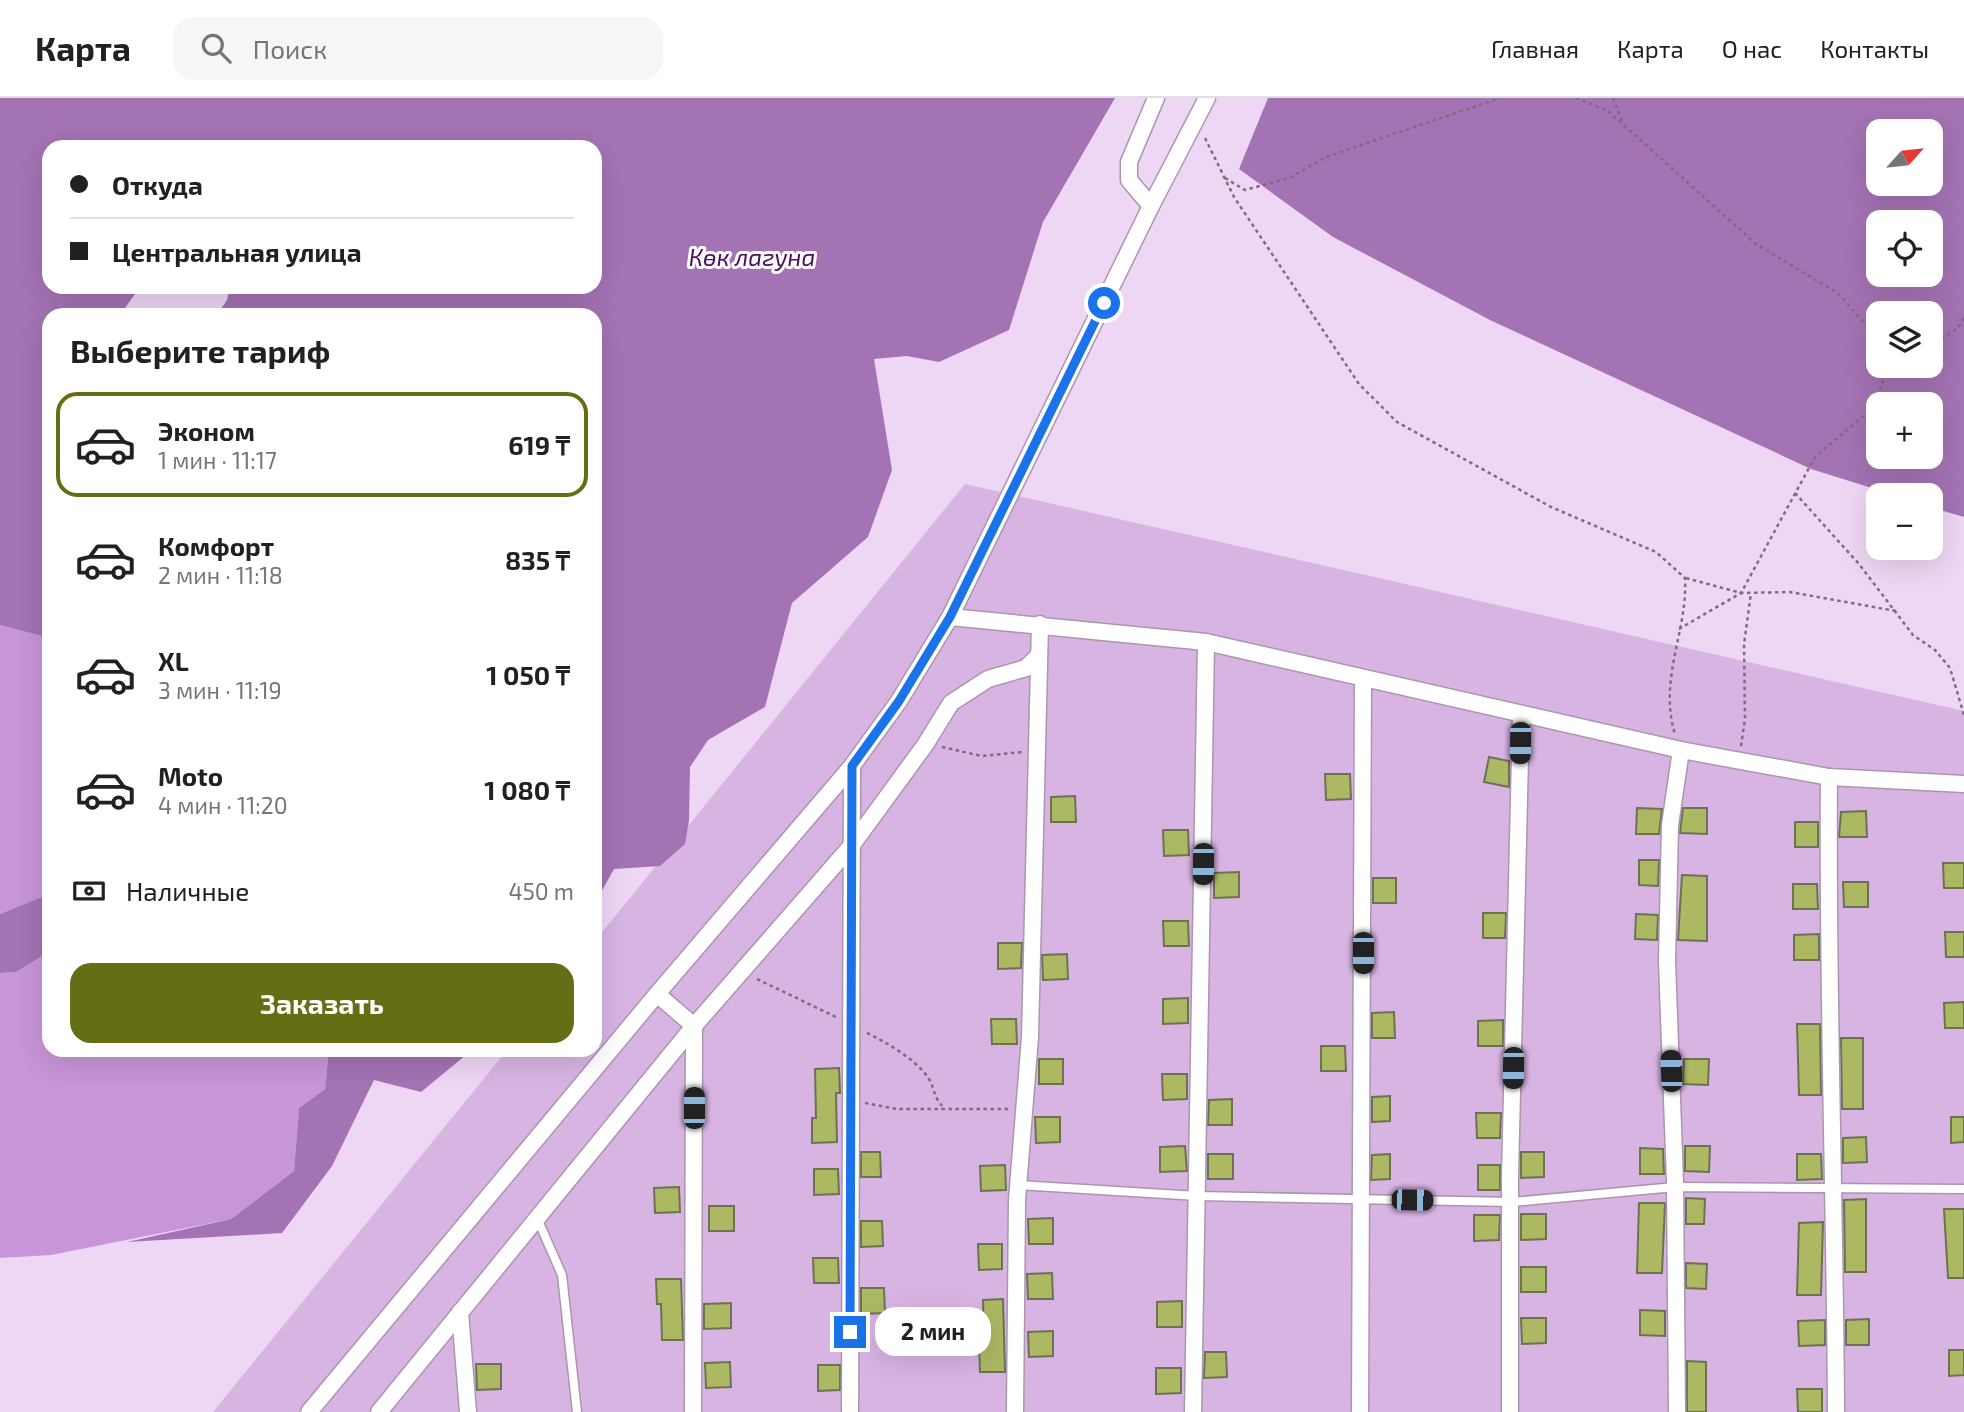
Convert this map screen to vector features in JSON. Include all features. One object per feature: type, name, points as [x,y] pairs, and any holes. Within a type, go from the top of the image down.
[{"type":"street","points":[[1151,206],[1129,180],[1129,162],[1156,98]]},
{"type":"street","points":[[309,1412],[657,994],[852,766],[899,701],[950,617],[1151,206],[1207,98]]},
{"type":"street","points":[[950,617],[1206,642],[1681,750],[1829,778],[1964,784]]},
{"type":"street","points":[[1015,1412],[1018,1185],[1022,1109],[1030,1037],[1040,624]]},
{"type":"street","points":[[1193,1412],[1206,642]]},
{"type":"street","points":[[379,1412],[694,1026],[852,845],[925,745],[951,704],[988,679],[1027,668],[1038,656]]},
{"type":"street","points":[[1360,1412],[1363,1199],[1363,679]]},
{"type":"street","points":[[1510,1412],[1510,1162],[1521,715]]},
{"type":"street","points":[[1676,1412],[1675,1187],[1667,961],[1670,825],[1681,750]]},
{"type":"street","points":[[850,1412],[852,766]]},
{"type":"street","points":[[1829,778],[1827,966],[1835,1186],[1836,1412]]},
{"type":"street","points":[[657,994],[694,1026],[693,1412]]},
{"type":"street","points":[[460,1311],[468,1412]]},
{"type":"lane","points":[[1018,1185],[1198,1196],[1512,1202],[1675,1187],[1835,1186],[1964,1189]]},
{"type":"lane","points":[[537,1218],[562,1275],[577,1412]]},
{"type":"path","points":[[1225,178],[1245,190],[1289,178],[1326,157],[1500,98]]},
{"type":"path","points":[[1576,98],[1608,111],[1756,244],[1839,294],[1866,325]]},
{"type":"path","points":[[1613,98],[1623,123]]},
{"type":"path","points":[[1196,119],[1234,197],[1359,384],[1396,422],[1551,507],[1656,552],[1685,578],[1741,593],[1790,592],[1831,597],[1896,611]]},
{"type":"path","points":[[1943,338],[1958,328],[1964,317]]},
{"type":"path","points":[[1679,629],[1741,593],[1815,457],[1874,407],[1884,378]]},
{"type":"path","points":[[1795,494],[1896,611],[1913,635],[1935,650],[1950,668],[1964,715]]},
{"type":"path","points":[[1681,750],[1670,717],[1669,673],[1687,604],[1685,578]]},
{"type":"path","points":[[1738,760],[1745,719],[1744,644],[1751,593]]},
{"type":"path","points":[[925,745],[982,756],[1036,750]]},
{"type":"path","points":[[852,1100],[897,1109],[1022,1109]]},
{"type":"shaded area","points":[[965,484],[1964,711],[1964,1412],[213,1412],[501,1057],[602,1057],[602,932]]},
{"type":"shaded area","points":[[0,625],[42,636],[42,897],[0,914]]},
{"type":"shaded area","points":[[42,956],[42,1057],[328,1057],[325,1089],[299,1108],[294,1171],[231,1219],[51,1255],[0,1258],[0,973],[16,972]]},
{"type":"water","name":"Көк лагуна","points":[[0,98],[1115,98],[1043,222],[1009,330],[939,362],[907,356],[874,359],[892,470],[868,537],[792,603],[765,707],[708,740],[690,767],[689,820],[685,844],[660,866],[614,869],[602,890],[602,308],[222,308],[228,294],[602,294],[602,140],[42,140],[42,294],[135,294],[125,308],[42,308],[42,636],[0,625]]},
{"type":"water","points":[[1268,98],[1964,98],[1964,517],[1943,511],[1943,483],[1866,483],[1866,486],[1811,469],[1490,320],[1333,237],[1239,169]]},
{"type":"water","points":[[42,897],[42,956],[16,972],[0,973],[0,914]]},
{"type":"water","points":[[328,1057],[464,1057],[421,1092],[374,1080],[332,1166],[282,1233],[127,1242],[231,1219],[294,1171],[299,1108],[325,1089]]},
{"type":"building","points":[[1489,757],[1509,761],[1509,787],[1484,782]]},
{"type":"building","points":[[1325,774],[1350,774],[1351,799],[1326,800]]},
{"type":"building","points":[[1075,796],[1076,822],[1051,822],[1051,797]]},
{"type":"building","points":[[1637,808],[1662,809],[1659,834],[1636,834]]},
{"type":"building","points":[[1683,808],[1707,808],[1707,834],[1680,833]]},
{"type":"building","points":[[1866,811],[1867,837],[1839,837],[1841,812]]},
{"type":"building","points":[[1795,822],[1818,822],[1818,847],[1795,847]]},
{"type":"building","points":[[1163,830],[1188,830],[1189,855],[1164,856]]},
{"type":"building","points":[[1639,860],[1659,860],[1658,886],[1639,885]]},
{"type":"building","points":[[1943,863],[1964,863],[1964,888],[1944,888]]},
{"type":"building","points":[[1239,872],[1239,897],[1214,898],[1214,873]]},
{"type":"building","points":[[1682,875],[1707,876],[1707,941],[1678,940]]},
{"type":"building","points":[[1373,878],[1396,878],[1396,903],[1373,903]]},
{"type":"building","points":[[1843,882],[1868,882],[1868,907],[1844,907]]},
{"type":"building","points":[[1793,884],[1817,884],[1818,909],[1793,909]]},
{"type":"building","points":[[1483,913],[1506,913],[1505,938],[1483,938]]},
{"type":"building","points":[[1636,914],[1658,915],[1657,940],[1635,939]]},
{"type":"building","points":[[1163,921],[1188,921],[1189,946],[1164,946]]},
{"type":"building","points":[[1945,932],[1964,932],[1964,957],[1946,957]]},
{"type":"building","points":[[1819,934],[1819,960],[1794,960],[1794,935]]},
{"type":"building","points":[[998,943],[1022,943],[1021,968],[998,969]]},
{"type":"building","points":[[1067,954],[1068,979],[1043,980],[1042,955]]},
{"type":"building","points":[[1188,998],[1188,1023],[1163,1024],[1163,999]]},
{"type":"building","points":[[1964,1002],[1964,1028],[1945,1028],[1944,1003]]},
{"type":"building","points":[[1394,1012],[1395,1038],[1372,1038],[1372,1013]]},
{"type":"building","points":[[991,1019],[1016,1019],[1017,1044],[992,1044]]},
{"type":"building","points":[[1503,1020],[1503,1046],[1478,1046],[1478,1021]]},
{"type":"building","points":[[1797,1024],[1820,1024],[1821,1095],[1799,1095]]},
{"type":"building","points":[[1841,1038],[1863,1038],[1863,1109],[1842,1109]]},
{"type":"building","points":[[1321,1046],[1345,1046],[1346,1071],[1321,1071]]},
{"type":"building","points":[[1039,1059],[1063,1059],[1063,1084],[1039,1084]]},
{"type":"building","points":[[1684,1059],[1709,1059],[1708,1085],[1683,1084]]},
{"type":"building","points":[[839,1068],[840,1093],[836,1093],[837,1142],[812,1143],[812,1118],[816,1118],[815,1069]]},
{"type":"building","points":[[1162,1074],[1187,1074],[1187,1099],[1163,1100]]},
{"type":"building","points":[[1390,1096],[1390,1121],[1372,1122],[1372,1097]]},
{"type":"building","points":[[1232,1099],[1232,1125],[1208,1125],[1209,1100]]},
{"type":"building","points":[[1476,1113],[1501,1113],[1500,1138],[1477,1138]]},
{"type":"building","points":[[1035,1117],[1060,1117],[1060,1142],[1036,1143]]},
{"type":"building","points":[[1951,1117],[1964,1117],[1964,1142],[1951,1143]]},
{"type":"building","points":[[1866,1137],[1867,1162],[1843,1163],[1843,1138]]},
{"type":"building","points":[[1185,1146],[1187,1171],[1160,1172],[1160,1147]]},
{"type":"building","points":[[1685,1146],[1710,1146],[1709,1172],[1685,1171]]},
{"type":"building","points":[[1640,1148],[1663,1149],[1664,1174],[1640,1174]]},
{"type":"building","points":[[861,1152],[880,1152],[881,1177],[861,1177]]},
{"type":"building","points":[[1521,1152],[1544,1152],[1544,1177],[1521,1178]]},
{"type":"building","points":[[1208,1154],[1233,1154],[1233,1179],[1208,1179]]},
{"type":"building","points":[[1390,1154],[1390,1179],[1371,1180],[1372,1155]]},
{"type":"building","points":[[1797,1154],[1821,1154],[1822,1179],[1797,1180]]},
{"type":"building","points":[[1005,1165],[1006,1190],[981,1191],[980,1166]]},
{"type":"building","points":[[1478,1165],[1500,1165],[1500,1190],[1478,1190]]},
{"type":"building","points":[[814,1169],[838,1169],[839,1194],[814,1195]]},
{"type":"building","points":[[679,1187],[680,1212],[655,1213],[654,1188]]},
{"type":"building","points":[[1686,1198],[1705,1199],[1704,1224],[1686,1224]]},
{"type":"building","points":[[1866,1199],[1866,1272],[1845,1272],[1844,1200]]},
{"type":"building","points":[[1639,1203],[1665,1203],[1662,1273],[1637,1273]]},
{"type":"building","points":[[709,1206],[734,1206],[734,1231],[709,1231]]},
{"type":"building","points":[[1944,1209],[1964,1209],[1964,1278],[1948,1278]]},
{"type":"building","points":[[1521,1214],[1546,1214],[1546,1239],[1521,1240]]},
{"type":"building","points":[[1474,1215],[1500,1215],[1499,1240],[1474,1241]]},
{"type":"building","points":[[1053,1218],[1053,1244],[1029,1244],[1028,1219]]},
{"type":"building","points":[[861,1221],[882,1221],[883,1246],[861,1247]]},
{"type":"building","points":[[1823,1222],[1821,1295],[1797,1295],[1799,1223]]},
{"type":"building","points":[[978,1244],[1002,1244],[1002,1269],[979,1270]]},
{"type":"building","points":[[813,1258],[838,1258],[839,1283],[814,1283]]},
{"type":"building","points":[[1686,1263],[1707,1264],[1706,1289],[1686,1288]]},
{"type":"building","points":[[1521,1267],[1546,1267],[1546,1292],[1521,1292]]},
{"type":"building","points":[[1052,1273],[1053,1299],[1028,1299],[1027,1274]]},
{"type":"building","points":[[656,1279],[681,1279],[683,1340],[662,1340],[661,1304],[657,1304]]},
{"type":"building","points":[[861,1288],[884,1288],[885,1313],[861,1314]]},
{"type":"building","points":[[1003,1299],[1005,1372],[980,1372],[979,1347],[984,1347],[983,1300]]},
{"type":"building","points":[[1182,1301],[1182,1327],[1157,1327],[1157,1302]]},
{"type":"building","points":[[731,1303],[731,1328],[704,1329],[704,1304]]},
{"type":"building","points":[[1640,1310],[1665,1311],[1665,1336],[1640,1335]]},
{"type":"building","points":[[1521,1318],[1546,1318],[1546,1343],[1522,1344]]},
{"type":"building","points":[[1869,1319],[1869,1345],[1846,1345],[1846,1320]]},
{"type":"building","points":[[1825,1320],[1825,1345],[1799,1346],[1798,1321]]},
{"type":"building","points":[[1053,1331],[1053,1356],[1029,1357],[1028,1332]]},
{"type":"building","points":[[1949,1350],[1964,1350],[1964,1375],[1949,1376]]},
{"type":"building","points":[[1205,1352],[1226,1352],[1227,1377],[1204,1378]]},
{"type":"building","points":[[1687,1361],[1706,1362],[1706,1412],[1687,1412]]},
{"type":"building","points":[[730,1362],[731,1387],[706,1388],[705,1363]]},
{"type":"building","points":[[476,1364],[501,1364],[501,1389],[477,1390]]},
{"type":"building","points":[[818,1365],[840,1365],[840,1390],[818,1391]]},
{"type":"building","points":[[1156,1368],[1181,1368],[1181,1393],[1156,1394]]},
{"type":"building","points":[[1797,1389],[1822,1389],[1822,1412],[1798,1412]]},
{"type":"route","points":[[850,1332],[852,766],[899,701],[950,617],[1104,303]]}]
